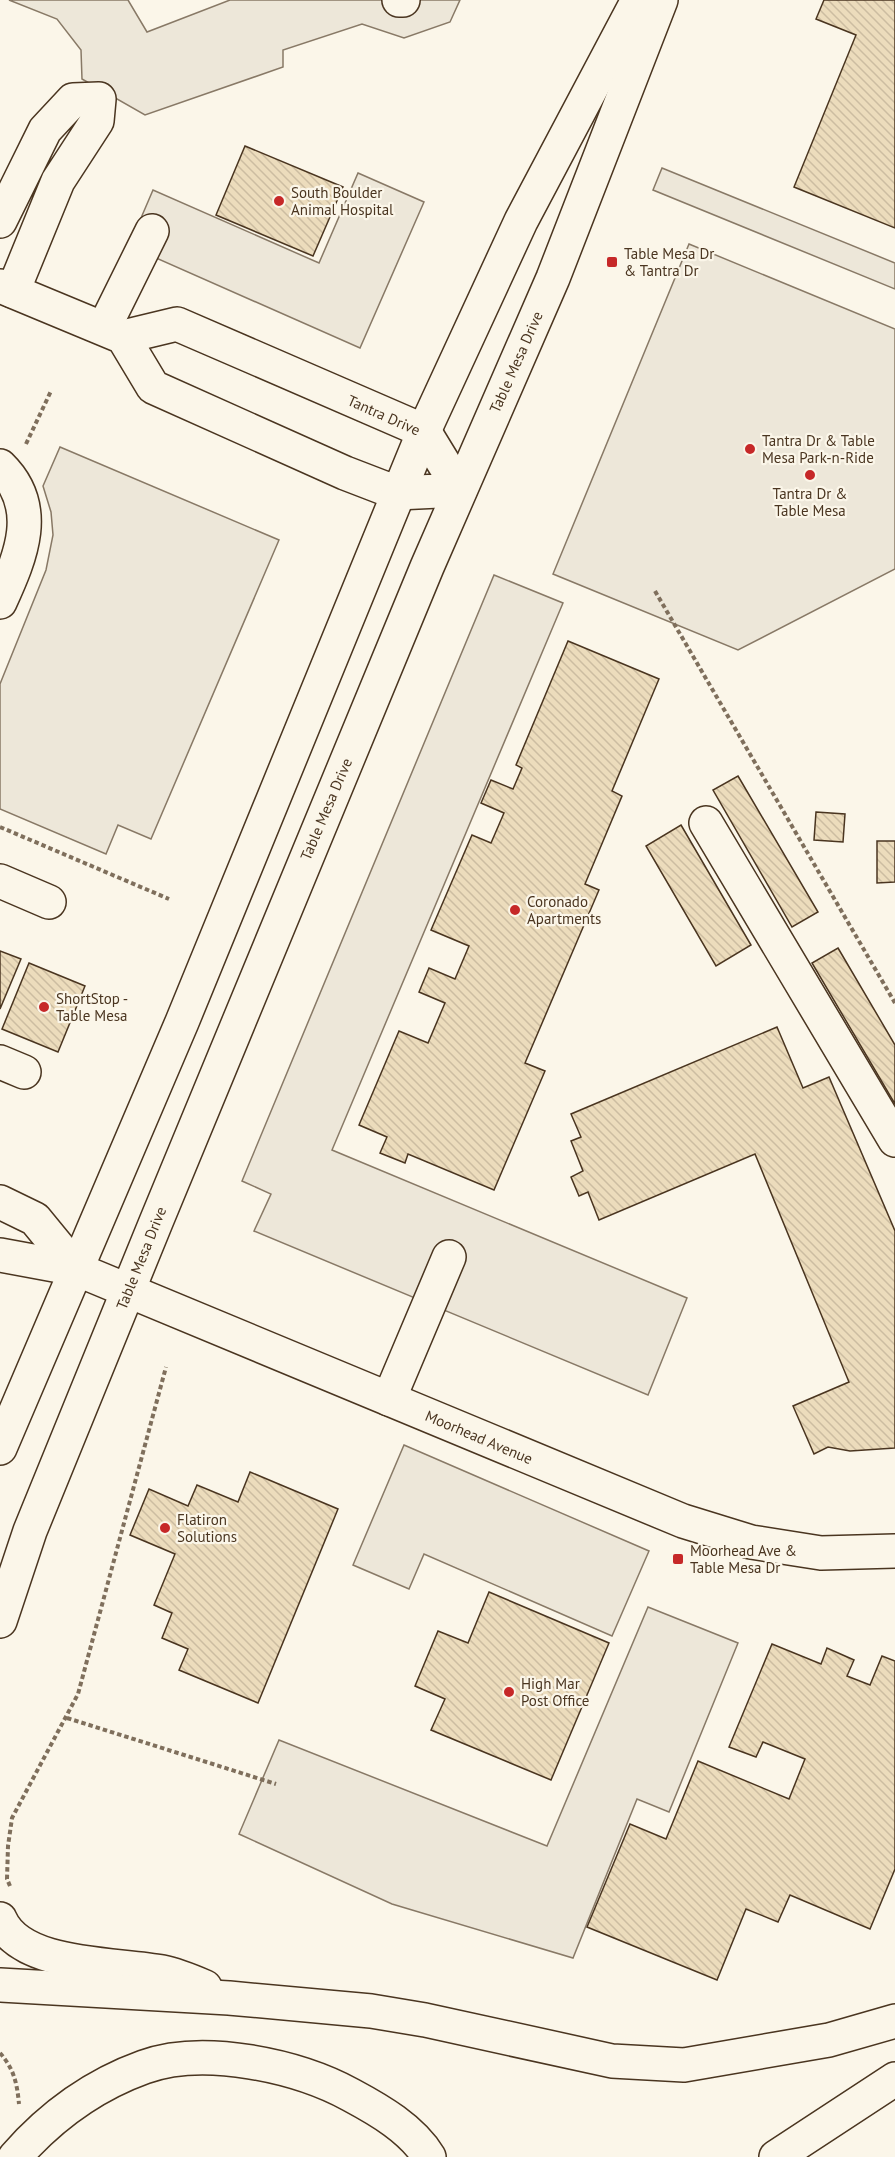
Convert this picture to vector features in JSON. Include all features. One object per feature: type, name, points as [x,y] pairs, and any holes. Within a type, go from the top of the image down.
[{"type":"main road","points":[[0,1448],[182,1022],[424,431],[521,221],[638,0]]},
{"type":"main road","name":"Table Mesa Drive","points":[[0,1621],[30,1532],[128,1291],[460,490],[553,278],[661,0]]},
{"type":"main road","points":[[0,221],[45,130],[74,100],[99,99],[97,121],[58,181],[6,289],[114,333],[153,387],[397,493],[460,490]]},
{"type":"main road","points":[[114,333],[152,231]]},
{"type":"main road","name":"Tantra Drive","points":[[114,333],[177,324],[424,431],[460,490]]},
{"type":"main road","points":[[0,602],[15,568],[27,523],[6,472]]},
{"type":"main road","points":[[706,823],[895,1140]]},
{"type":"main road","points":[[0,881],[49,902]]},
{"type":"main road","points":[[0,1202],[35,1219],[76,1269]]},
{"type":"main road","name":"Moorhead Avenue","points":[[0,1255],[76,1269],[683,1521],[751,1542],[821,1553],[895,1551]]},
{"type":"main road","points":[[389,1399],[449,1257]]},
{"type":"main road","points":[[1,1922],[23,1945],[34,1950],[61,1958],[163,1972],[229,1998]]},
{"type":"main road","points":[[0,1985],[229,1998],[371,2011],[612,2061],[684,2066],[829,2040],[895,2021]]},
{"type":"main road","points":[[15,2157],[61,2112],[102,2086],[146,2066],[182,2060],[227,2060],[294,2070],[328,2082],[378,2109],[405,2130],[429,2157]]},
{"type":"main road","points":[[776,2157],[895,2079]]},
{"type":"path","points":[[6,472],[51,391]]},
{"type":"path","points":[[655,591],[895,1003]]},
{"type":"path","points":[[0,827],[169,899]]},
{"type":"path","points":[[1,1922],[19,1909],[7,1879],[12,1818],[78,1694],[166,1366]]},
{"type":"path","points":[[67,1718],[276,1784]]},
{"type":"shaded area","points":[[9,0],[128,0],[147,32],[230,0],[460,0],[450,22],[404,38],[362,24],[283,50],[283,67],[145,115],[82,79],[81,50],[57,19]]},
{"type":"shaded area","points":[[662,168],[895,263],[895,289],[653,190]]},
{"type":"shaded area","points":[[358,173],[424,202],[360,348],[129,246],[153,190],[319,263]]},
{"type":"shaded area","name":"Tantra Dr & Table Mesa Park-n-Ride","points":[[689,244],[895,329],[895,569],[738,650],[553,574]]},
{"type":"shaded area","points":[[60,447],[279,540],[151,839],[118,825],[106,854],[0,809],[0,684],[46,570],[53,535],[51,512],[43,486]]},
{"type":"shaded area","points":[[494,575],[563,603],[332,1150],[687,1298],[648,1395],[254,1231],[271,1194],[242,1181]]},
{"type":"shaded area","points":[[404,1445],[649,1551],[612,1636],[424,1554],[409,1589],[353,1565]]},
{"type":"shaded area","points":[[648,1607],[738,1643],[669,1812],[637,1799],[573,1958],[392,1904],[239,1834],[279,1740],[547,1846]]},
{"type":"building","points":[[824,0],[895,0],[895,228],[794,187],[856,35],[816,19]]},
{"type":"building","name":"South Boulder Animal Hospital","points":[[245,146],[343,187],[313,256],[216,215]]},
{"type":"building","name":"Coronado Apartments","points":[[568,641],[659,679],[612,791],[622,796],[585,884],[599,890],[525,1063],[545,1071],[494,1190],[408,1154],[405,1163],[380,1153],[387,1137],[359,1125],[399,1031],[428,1043],[445,1003],[419,992],[429,968],[455,979],[469,946],[431,930],[472,835],[491,843],[504,813],[481,803],[491,780],[513,789],[522,768],[516,765]]},
{"type":"building","points":[[738,776],[818,912],[792,927],[713,790]]},
{"type":"building","points":[[816,812],[845,814],[843,842],[814,840]]},
{"type":"building","points":[[681,825],[751,945],[716,966],[646,846]]},
{"type":"building","points":[[877,841],[895,841],[895,882],[877,883]]},
{"type":"building","points":[[838,948],[895,1045],[895,1104],[812,963]]},
{"type":"building","points":[[0,951],[21,959],[0,1009]]},
{"type":"building","name":"ShortStop - Table Mesa","points":[[29,963],[85,986],[58,1052],[2,1029]]},
{"type":"building","points":[[777,1027],[803,1088],[829,1077],[895,1231],[895,1448],[850,1451],[828,1447],[814,1454],[793,1406],[849,1382],[755,1154],[599,1220],[588,1192],[579,1196],[571,1177],[583,1171],[571,1141],[581,1137],[571,1114]]},
{"type":"building","points":[[250,1472],[338,1509],[258,1703],[179,1670],[188,1649],[162,1638],[172,1613],[154,1605],[175,1554],[130,1535],[149,1489],[188,1506],[197,1485],[238,1502]]},
{"type":"building","name":"High Mar Post Office","points":[[489,1592],[609,1643],[551,1780],[431,1730],[445,1699],[415,1686],[438,1631],[468,1643]]},
{"type":"building","points":[[772,1644],[821,1664],[827,1648],[854,1660],[847,1676],[870,1685],[882,1656],[895,1661],[895,1869],[870,1929],[790,1895],[778,1922],[746,1909],[717,1980],[587,1927],[630,1824],[666,1839],[698,1761],[789,1799],[805,1759],[763,1742],[756,1757],[729,1747]]},
{"type":"place","name":"South Boulder Animal Hospital","points":[[279,201]]},
{"type":"place","name":"Table Mesa Dr & Tantra Dr","points":[[612,262]]},
{"type":"place","name":"Tantra Dr & Table Mesa Park-n-Ride","points":[[750,449]]},
{"type":"place","name":"Tantra Dr & Table Mesa","points":[[810,475]]},
{"type":"place","name":"Coronado Apartments","points":[[515,910]]},
{"type":"place","name":"ShortStop - Table Mesa","points":[[44,1007]]},
{"type":"place","name":"Flatiron Solutions","points":[[165,1528]]},
{"type":"place","name":"Moorhead Ave & Table Mesa Dr","points":[[678,1559]]},
{"type":"place","name":"High Mar Post Office","points":[[509,1692]]}]
